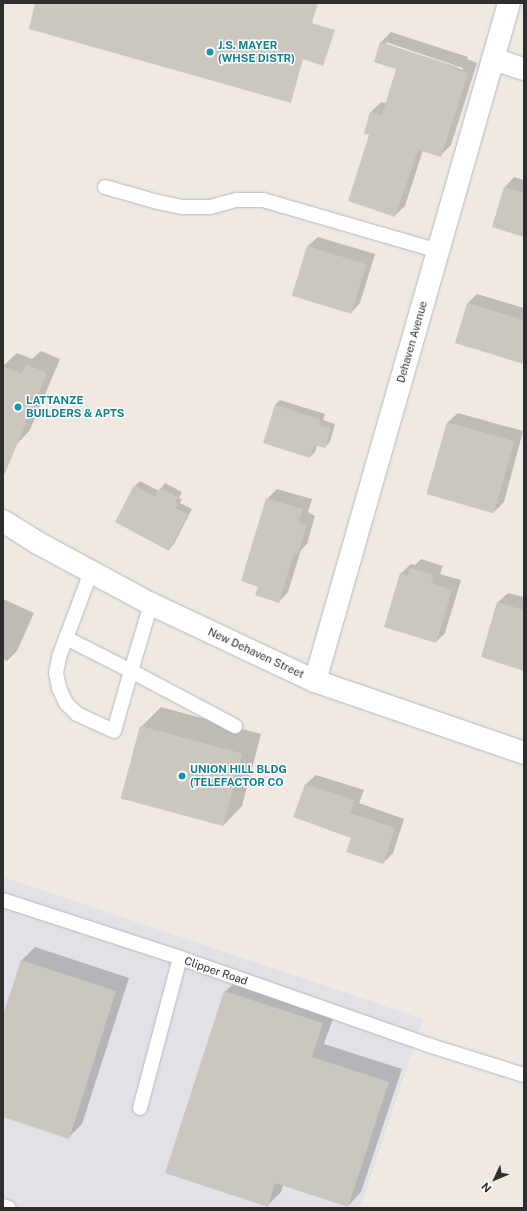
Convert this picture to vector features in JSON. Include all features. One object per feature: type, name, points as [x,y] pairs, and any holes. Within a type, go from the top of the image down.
[{"type":"street","name":"Dehaven Avenue","points":[[315,681],[509,3]]},
{"type":"street","points":[[493,59],[524,69]]},
{"type":"street","name":"New Dehaven Street","points":[[3,521],[38,543],[151,604],[315,681],[524,753]]},
{"type":"lane","points":[[105,187],[182,207],[210,207],[237,200],[262,200],[438,251]]},
{"type":"lane","points":[[91,572],[66,638],[56,673],[59,688],[66,703],[77,714],[114,731],[151,604]]},
{"type":"lane","points":[[66,638],[234,726]]},
{"type":"lane","name":"Clipper Road","points":[[3,900],[180,958],[428,1045],[524,1075]]},
{"type":"lane","points":[[140,1108],[180,958]]},
{"type":"lane","points":[[3,1206],[9,1208]]},
{"type":"shaded area","points":[[3,877],[423,1019],[360,1208],[3,1208]]},
{"type":"building","name":"J.S. MAYER (WHSE DISTR)","points":[[35,3],[318,3],[312,23],[335,30],[323,66],[303,59],[291,103],[29,29]]},
{"type":"building","points":[[380,42],[458,67],[457,70],[468,73],[441,157],[418,150],[395,217],[348,201],[369,135],[364,133],[370,112],[382,115],[396,69],[374,62]]},
{"type":"building","points":[[504,187],[524,193],[524,237],[492,227]]},
{"type":"building","points":[[307,246],[366,264],[351,314],[292,296]]},
{"type":"building","points":[[467,303],[524,320],[524,364],[455,343]]},
{"type":"building","name":"LATTANZE BUILDERS & APTS","points":[[26,364],[47,373],[3,478],[3,366],[22,374]]},
{"type":"building","points":[[275,405],[320,419],[319,425],[331,428],[325,448],[314,445],[310,458],[263,443]]},
{"type":"building","points":[[447,422],[514,441],[494,513],[426,494]]},
{"type":"building","points":[[134,485],[155,497],[160,488],[178,497],[175,503],[178,504],[176,508],[188,514],[169,551],[115,522]]},
{"type":"building","points":[[266,498],[303,509],[299,521],[306,526],[298,554],[294,553],[279,603],[255,595],[258,587],[241,581]]},
{"type":"building","points":[[410,568],[434,575],[431,583],[452,590],[436,643],[384,627],[400,573],[408,575]]},
{"type":"building","points":[[497,602],[524,610],[524,671],[481,657]]},
{"type":"building","name":"UNION HILL BLDG (TELEFACTOR CO","points":[[140,726],[242,753],[223,826],[121,798]]},
{"type":"building","points":[[305,784],[355,800],[350,813],[395,828],[383,864],[346,852],[351,838],[293,817]]},
{"type":"building","points":[[21,960],[116,991],[69,1139],[3,1117],[3,1015]]},
{"type":"building","points":[[224,991],[323,1023],[312,1057],[389,1082],[348,1207],[275,1183],[268,1207],[165,1173]]},
{"type":"place","name":"J.S. MAYER (WHSE DISTR)","points":[[210,52]]},
{"type":"place","name":"LATTANZE BUILDERS & APTS","points":[[18,407]]},
{"type":"place","name":"UNION HILL BLDG (TELEFACTOR CO","points":[[182,776]]}]
